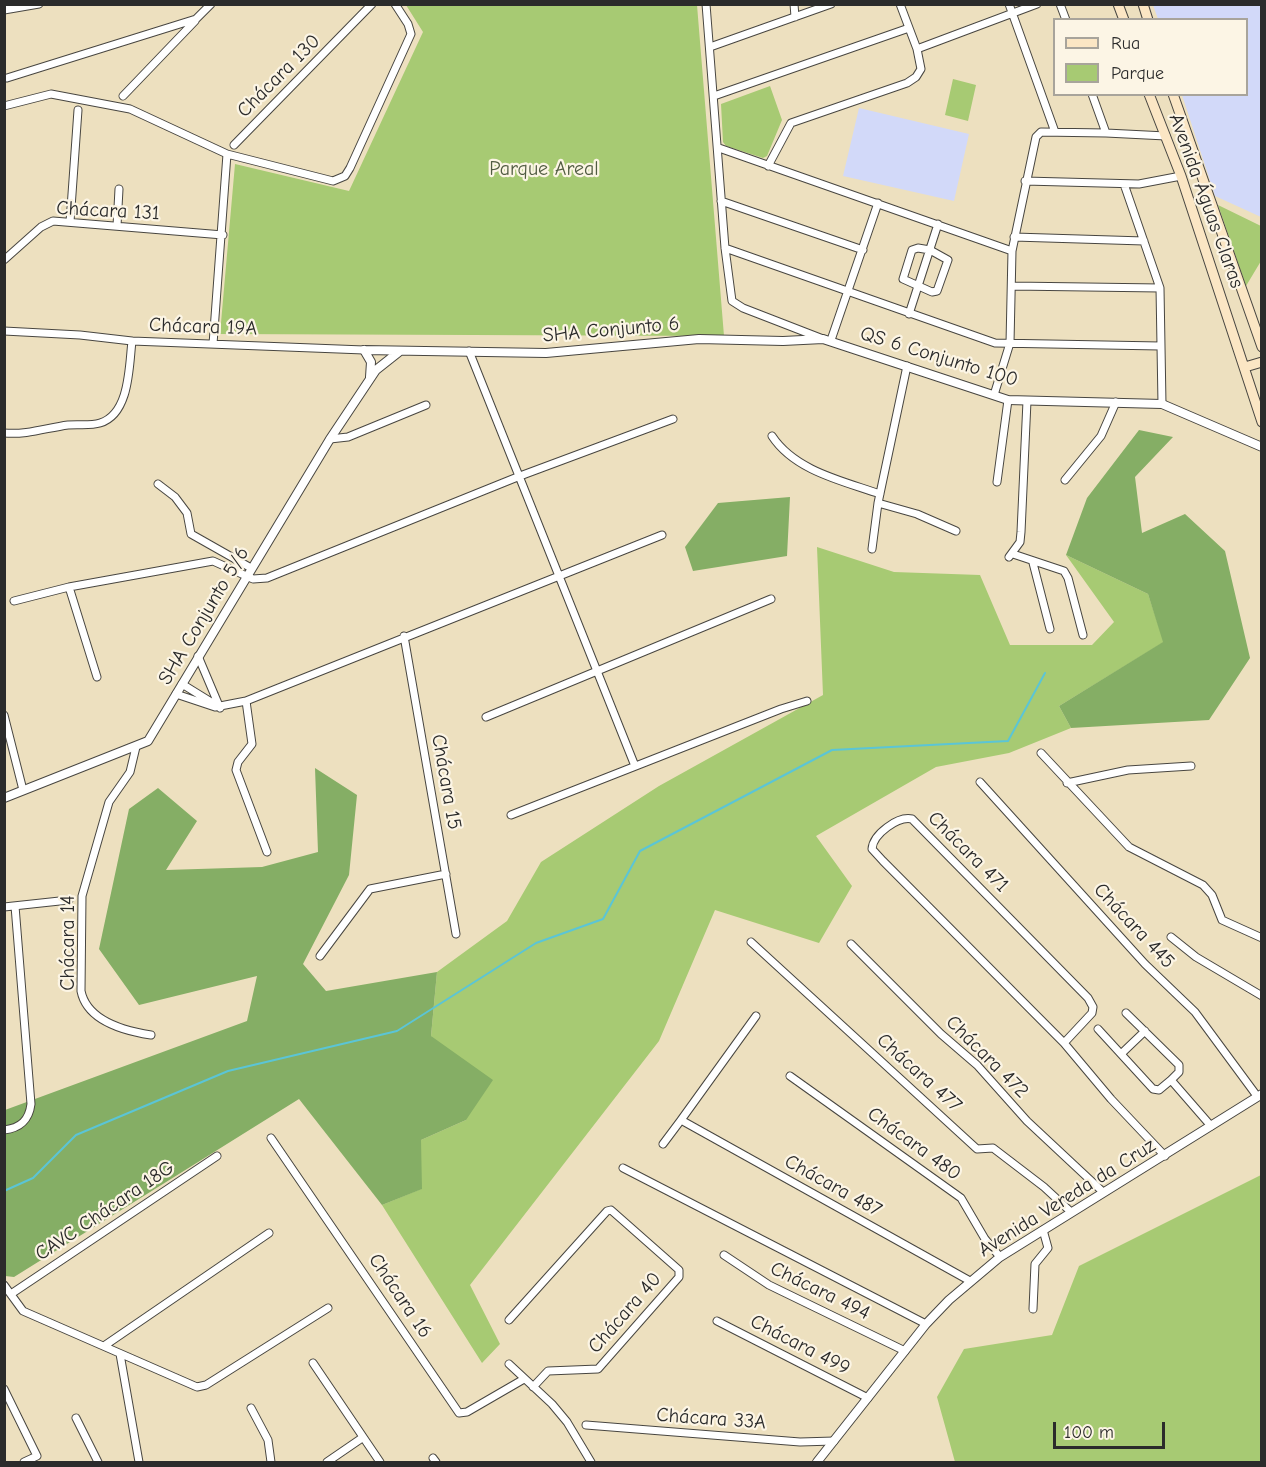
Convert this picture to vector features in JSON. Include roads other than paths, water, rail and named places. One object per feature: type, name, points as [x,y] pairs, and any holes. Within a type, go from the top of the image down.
[{"type":"main road","name":"Avenida Águas Claras","points":[[1168,96],[1262,347]]},
{"type":"main road","name":"Avenida Águas Claras","points":[[1150,98],[1181,176],[1262,422]]},
{"type":"main road","points":[[1245,367],[1262,362]]},
{"type":"street","points":[[4,10],[39,4]]},
{"type":"street","points":[[123,96],[211,4]]},
{"type":"street","name":"Chácara 130","points":[[234,145],[372,4]]},
{"type":"street","points":[[4,105],[51,94],[130,109],[227,154],[333,181],[345,176],[411,34],[408,24],[395,4]]},
{"type":"street","points":[[706,4],[725,248],[731,294],[735,304],[827,339],[863,250],[878,203]]},
{"type":"street","points":[[794,4],[795,17]]},
{"type":"street","points":[[710,47],[831,4]]},
{"type":"street","points":[[1009,4],[1055,132]]},
{"type":"street","points":[[917,49],[1037,4]]},
{"type":"street","points":[[768,166],[791,123],[888,91],[916,77],[921,69],[917,49],[900,5]]},
{"type":"street","points":[[7,78],[196,19]]},
{"type":"street","points":[[714,96],[909,28]]},
{"type":"street","points":[[1093,96],[1106,133]]},
{"type":"street","points":[[70,222],[78,110]]},
{"type":"street","points":[[994,395],[1010,343],[1012,251],[1036,137],[1041,132],[1166,136]]},
{"type":"street","points":[[719,148],[1012,251]]},
{"type":"street","points":[[213,344],[223,235],[227,154]]},
{"type":"street","points":[[1025,181],[1139,184],[1181,176]]},
{"type":"street","points":[[1124,184],[1160,288],[1162,404]]},
{"type":"street","points":[[117,226],[118,189]]},
{"type":"street","points":[[721,201],[863,250]]},
{"type":"street","name":"Chácara 131","points":[[4,260],[48,222],[223,235]]},
{"type":"street","points":[[909,314],[938,224]]},
{"type":"street","points":[[1014,237],[1144,241]]},
{"type":"street","points":[[725,248],[995,343],[1160,346]]},
{"type":"street","points":[[913,249],[930,250],[946,257],[948,264],[937,291],[919,287],[905,281],[904,274],[913,249]]},
{"type":"street","points":[[1012,286],[1160,288]]},
{"type":"street","name":"Chácara 19A","points":[[4,331],[80,335],[132,341],[402,350]]},
{"type":"street","name":"SHA Conjunto 6","points":[[402,350],[546,353],[699,339],[783,341],[827,339]]},
{"type":"street","name":"QS 6 Conjunto 100","points":[[827,339],[1008,400],[1162,404],[1259,443]]},
{"type":"street","points":[[4,433],[31,434],[69,425],[98,424],[113,416],[118,410],[127,382],[132,341]]},
{"type":"street","points":[[364,350],[371,362],[370,378]]},
{"type":"street","name":"SHA Conjunto 5/6","points":[[4,798],[136,747],[152,736],[330,439],[370,378],[389,358],[402,350]]},
{"type":"street","points":[[469,351],[635,766]]},
{"type":"street","points":[[872,549],[878,503],[907,366]]},
{"type":"street","points":[[997,482],[1008,400]]},
{"type":"street","points":[[1027,401],[1020,542],[1011,556],[1064,571],[1068,578],[1083,634]]},
{"type":"street","points":[[1065,480],[1101,436],[1116,402]]},
{"type":"street","points":[[330,439],[348,437],[426,405]]},
{"type":"street","points":[[14,601],[69,587],[213,561],[257,580],[283,573],[519,477],[673,419]]},
{"type":"street","points":[[772,436],[786,454],[808,467],[880,494]]},
{"type":"street","points":[[158,484],[176,497],[187,513],[188,530],[191,534],[251,568]]},
{"type":"street","points":[[878,503],[917,514],[956,531]]},
{"type":"street","points":[[176,694],[220,708],[246,700],[662,535]]},
{"type":"street","points":[[1033,563],[1050,629]]},
{"type":"street","points":[[69,587],[97,677]]},
{"type":"street","points":[[486,717],[771,599]]},
{"type":"street","name":"Chácara 15","points":[[404,636],[456,933]]},
{"type":"street","points":[[198,656],[220,708]]},
{"type":"street","points":[[182,684],[220,708]]},
{"type":"street","points":[[246,700],[252,744],[238,762],[236,770],[267,852]]},
{"type":"street","points":[[511,815],[807,701]]},
{"type":"street","points":[[4,716],[23,790]]},
{"type":"street","name":"Chácara 14","points":[[136,747],[130,771],[109,802],[82,896],[81,991],[85,1001],[102,1019],[123,1029],[151,1035]]},
{"type":"street","points":[[1041,753],[1066,783],[1129,848],[1203,885],[1212,895],[1222,920],[1262,938]]},
{"type":"street","points":[[1066,783],[1128,770],[1191,766]]},
{"type":"street","name":"Chácara 445","points":[[981,782],[1151,970],[1195,1012],[1259,1095]]},
{"type":"street","name":"Chácara 471","points":[[1064,1043],[1092,1013],[1093,1007],[1088,998],[912,819],[902,819],[886,829],[873,842],[875,852],[1064,1043],[1111,1099],[1165,1156]]},
{"type":"street","points":[[320,956],[370,889],[446,874]]},
{"type":"street","points":[[4,907],[69,900]]},
{"type":"street","points":[[4,1130],[17,1128],[24,1123],[30,1112],[31,1092],[15,906]]},
{"type":"street","points":[[1171,937],[1196,957],[1262,996]]},
{"type":"street","name":"Chácara 477","points":[[751,942],[977,1149],[993,1148],[1044,1187],[1071,1212]]},
{"type":"street","name":"Chácara 472","points":[[850,944],[941,1034],[977,1065],[1028,1121],[1103,1192]]},
{"type":"street","points":[[1098,1029],[1153,1089],[1160,1090],[1179,1072],[1179,1065],[1126,1012]]},
{"type":"street","points":[[663,1144],[756,1016]]},
{"type":"street","points":[[1121,1054],[1145,1031]]},
{"type":"street","name":"Chácara 480","points":[[790,1076],[962,1198],[985,1239],[1000,1257]]},
{"type":"street","points":[[1171,1080],[1211,1126]]},
{"type":"street","name":"Avenida Vereda da Cruz","points":[[818,1462],[926,1324],[970,1281],[1000,1257],[1165,1156],[1259,1095]]},
{"type":"street","name":"Chácara 487","points":[[681,1120],[970,1281]]},
{"type":"street","name":"Chácara 16","points":[[271,1138],[459,1413],[466,1412],[524,1379]]},
{"type":"street","name":"CAVC Chácara 18G","points":[[10,1294],[217,1156]]},
{"type":"street","points":[[623,1168],[926,1324]]},
{"type":"street","name":"Chácara 40","points":[[509,1320],[611,1210],[679,1270],[680,1277],[598,1369],[548,1371],[533,1387]]},
{"type":"street","points":[[1033,1309],[1034,1270],[1038,1259],[1048,1248],[1043,1230]]},
{"type":"street","points":[[104,1346],[269,1233]]},
{"type":"street","name":"Chácara 494","points":[[724,1255],[769,1285],[905,1351]]},
{"type":"street","points":[[4,1285],[23,1311],[201,1387],[327,1308]]},
{"type":"street","name":"Chácara 499","points":[[717,1321],[868,1398]]},
{"type":"street","points":[[120,1354],[139,1462]]},
{"type":"street","points":[[313,1363],[380,1462]]},
{"type":"street","points":[[509,1364],[552,1404],[567,1422],[591,1462]]},
{"type":"street","points":[[4,1389],[38,1460],[24,1462]]},
{"type":"street","points":[[251,1408],[268,1440],[271,1462]]},
{"type":"street","points":[[76,1418],[98,1462]]},
{"type":"street","name":"Chácara 33A","points":[[586,1425],[800,1442],[834,1441]]},
{"type":"street","points":[[327,1462],[362,1438]]},
{"type":"waterway","points":[[4,1191],[33,1178],[76,1135],[228,1071],[397,1031],[536,943],[603,919],[640,851],[832,750],[1008,741],[1045,673]]},
{"type":"park label","name":"Parque Areal","points":[[544,169]]}]
